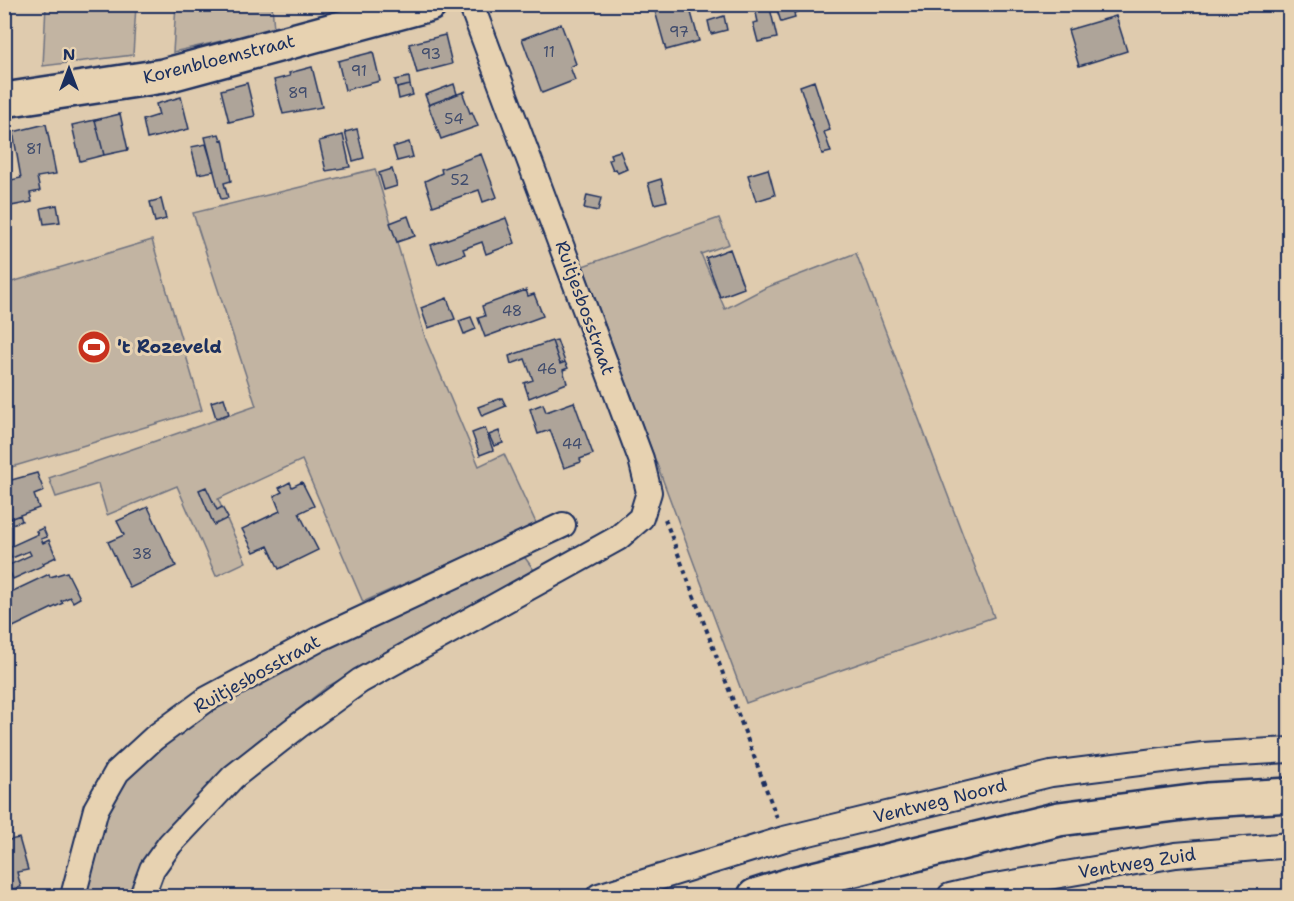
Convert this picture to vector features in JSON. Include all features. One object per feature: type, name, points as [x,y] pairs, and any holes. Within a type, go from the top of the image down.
[{"type":"main road","name":"Korenbloemstraat","points":[[4,100],[164,76],[430,4]]},
{"type":"main road","points":[[755,897],[794,884],[1059,819],[1207,800],[1290,795]]},
{"type":"street","name":"Ruitjesbosstraat","points":[[142,897],[152,869],[170,844],[233,777],[289,733],[360,681],[618,538],[641,518],[649,492],[637,448],[471,4]]},
{"type":"street","name":"Ruitjesbosstraat","points":[[73,897],[96,808],[117,772],[154,738],[207,699],[321,638],[563,525]]},
{"type":"street","points":[[532,541],[555,573]]},
{"type":"street","name":"Ventweg Noord","points":[[599,897],[784,839],[1051,774],[1203,754],[1290,750]]},
{"type":"street","name":"Ventweg Zuid","points":[[950,897],[984,888],[1176,855],[1290,845]]},
{"type":"path","points":[[668,523],[784,839]]},
{"type":"shaded area","points":[[46,5],[136,5],[133,55],[43,66]]},
{"type":"shaded area","points":[[176,5],[272,5],[274,29],[173,52]]},
{"type":"shaded area","points":[[375,169],[426,340],[479,466],[504,454],[537,525],[363,602],[302,460],[218,499],[246,562],[216,576],[177,486],[107,515],[98,484],[56,497],[49,478],[256,406],[193,213]]},
{"type":"shaded area","points":[[719,218],[729,244],[701,254],[725,309],[765,288],[856,253],[994,617],[746,703],[583,266]]},
{"type":"shaded area","name":"'t Rozeveld","points":[[152,240],[202,410],[5,469],[5,284]]},
{"type":"shaded area","points":[[523,555],[534,570],[327,687],[255,743],[194,803],[147,858],[128,896],[81,896],[107,801],[135,763],[202,709],[350,633]]},
{"type":"building","points":[[653,4],[681,4],[683,11],[690,9],[699,41],[666,50]]},
{"type":"building","points":[[754,4],[769,4],[777,38],[758,42],[753,23],[758,22]]},
{"type":"building","points":[[775,4],[821,4],[794,13],[795,18],[781,22]]},
{"type":"building","points":[[724,16],[727,30],[711,34],[708,21]]},
{"type":"building","points":[[1116,16],[1127,51],[1079,66],[1068,30]]},
{"type":"building","points":[[561,24],[576,64],[570,67],[575,80],[542,93],[522,39]]},
{"type":"building","points":[[445,35],[452,64],[417,73],[409,44]]},
{"type":"building","points":[[373,52],[380,81],[345,90],[338,61]]},
{"type":"building","points":[[312,67],[322,107],[283,114],[274,80]]},
{"type":"building","points":[[409,77],[410,85],[397,88],[395,80]]},
{"type":"building","points":[[814,81],[830,130],[824,132],[831,152],[822,154],[800,86]]},
{"type":"building","points":[[247,83],[255,116],[229,122],[221,90]]},
{"type":"building","points":[[454,84],[457,94],[429,105],[425,95]]},
{"type":"building","points":[[410,85],[413,95],[399,99],[397,88]]},
{"type":"building","points":[[466,91],[463,94],[478,126],[441,139],[428,105]]},
{"type":"building","points":[[181,97],[189,129],[147,139],[143,120],[159,115],[156,104]]},
{"type":"building","points":[[120,114],[128,150],[104,155],[95,120]]},
{"type":"building","points":[[95,120],[104,155],[80,161],[72,125]]},
{"type":"building","points":[[46,124],[56,174],[37,177],[40,191],[30,193],[32,202],[11,206],[6,181],[21,178],[13,132]]},
{"type":"building","points":[[357,129],[364,158],[353,161],[345,132]]},
{"type":"building","points":[[219,134],[221,140],[223,139],[231,181],[224,183],[228,198],[221,199],[205,137]]},
{"type":"building","points":[[343,135],[350,167],[326,171],[319,141]]},
{"type":"building","points":[[409,142],[413,157],[397,161],[393,147]]},
{"type":"building","points":[[206,144],[214,171],[198,174],[191,147]]},
{"type":"building","points":[[620,151],[627,169],[618,173],[616,169],[613,170],[609,160],[612,159],[610,154]]},
{"type":"building","points":[[481,154],[497,197],[483,202],[479,190],[433,206],[425,181],[442,173],[441,169]]},
{"type":"building","points":[[392,169],[397,186],[384,190],[379,173]]},
{"type":"building","points":[[768,169],[775,195],[756,201],[748,175]]},
{"type":"building","points":[[661,179],[667,201],[654,204],[648,183]]},
{"type":"building","points":[[587,195],[601,198],[598,211],[584,208]]},
{"type":"building","points":[[161,199],[166,219],[155,222],[150,202]]},
{"type":"building","points":[[57,205],[60,222],[44,224],[41,208]]},
{"type":"building","points":[[408,216],[415,236],[397,242],[390,223]]},
{"type":"building","points":[[506,218],[515,243],[486,254],[482,242],[463,249],[465,254],[438,264],[431,245]]},
{"type":"building","points":[[730,249],[744,288],[720,297],[706,258]]},
{"type":"building","points":[[526,290],[528,296],[534,294],[543,316],[485,337],[478,318],[485,316],[482,306]]},
{"type":"building","points":[[447,298],[455,319],[428,328],[421,308]]},
{"type":"building","points":[[471,317],[476,329],[464,334],[459,321]]},
{"type":"building","points":[[557,340],[565,362],[560,364],[552,341]]},
{"type":"building","points":[[552,341],[560,364],[565,362],[568,368],[563,370],[567,383],[529,398],[524,383],[533,380],[525,359],[511,364],[509,356]]},
{"type":"building","points":[[224,398],[229,414],[216,418],[211,402]]},
{"type":"building","points":[[502,398],[506,406],[482,416],[478,407]]},
{"type":"building","points":[[574,402],[593,454],[580,459],[581,462],[564,468],[550,430],[538,434],[530,409],[543,404],[546,412]]},
{"type":"building","points":[[485,428],[493,450],[480,455],[472,433]]},
{"type":"building","points":[[499,431],[503,443],[494,446],[489,435]]},
{"type":"building","points":[[37,473],[44,491],[34,495],[39,508],[4,521],[4,482]]},
{"type":"building","points":[[290,482],[292,487],[302,482],[314,506],[299,513],[318,550],[279,569],[268,546],[254,552],[242,529],[280,511],[274,496],[282,492],[279,488]]},
{"type":"building","points":[[206,487],[217,510],[222,507],[228,518],[214,525],[199,490]]},
{"type":"building","points":[[148,507],[176,566],[130,588],[108,542],[124,535],[117,521]]},
{"type":"building","points":[[20,515],[22,521],[4,526],[4,521]]},
{"type":"building","points":[[43,528],[47,537],[41,539],[43,543],[49,540],[56,557],[13,579],[7,566],[31,555],[29,551],[12,558],[7,548],[38,534],[36,531]]},
{"type":"building","points":[[67,572],[80,598],[73,602],[70,597],[61,601],[63,603],[13,627],[12,632],[4,636],[4,585],[9,593],[49,574],[50,577]]},
{"type":"building","points":[[19,838],[28,870],[17,872],[21,887],[4,891],[4,841]]},
{"type":"place","name":"'t Rozeveld","points":[[94,347]]}]
